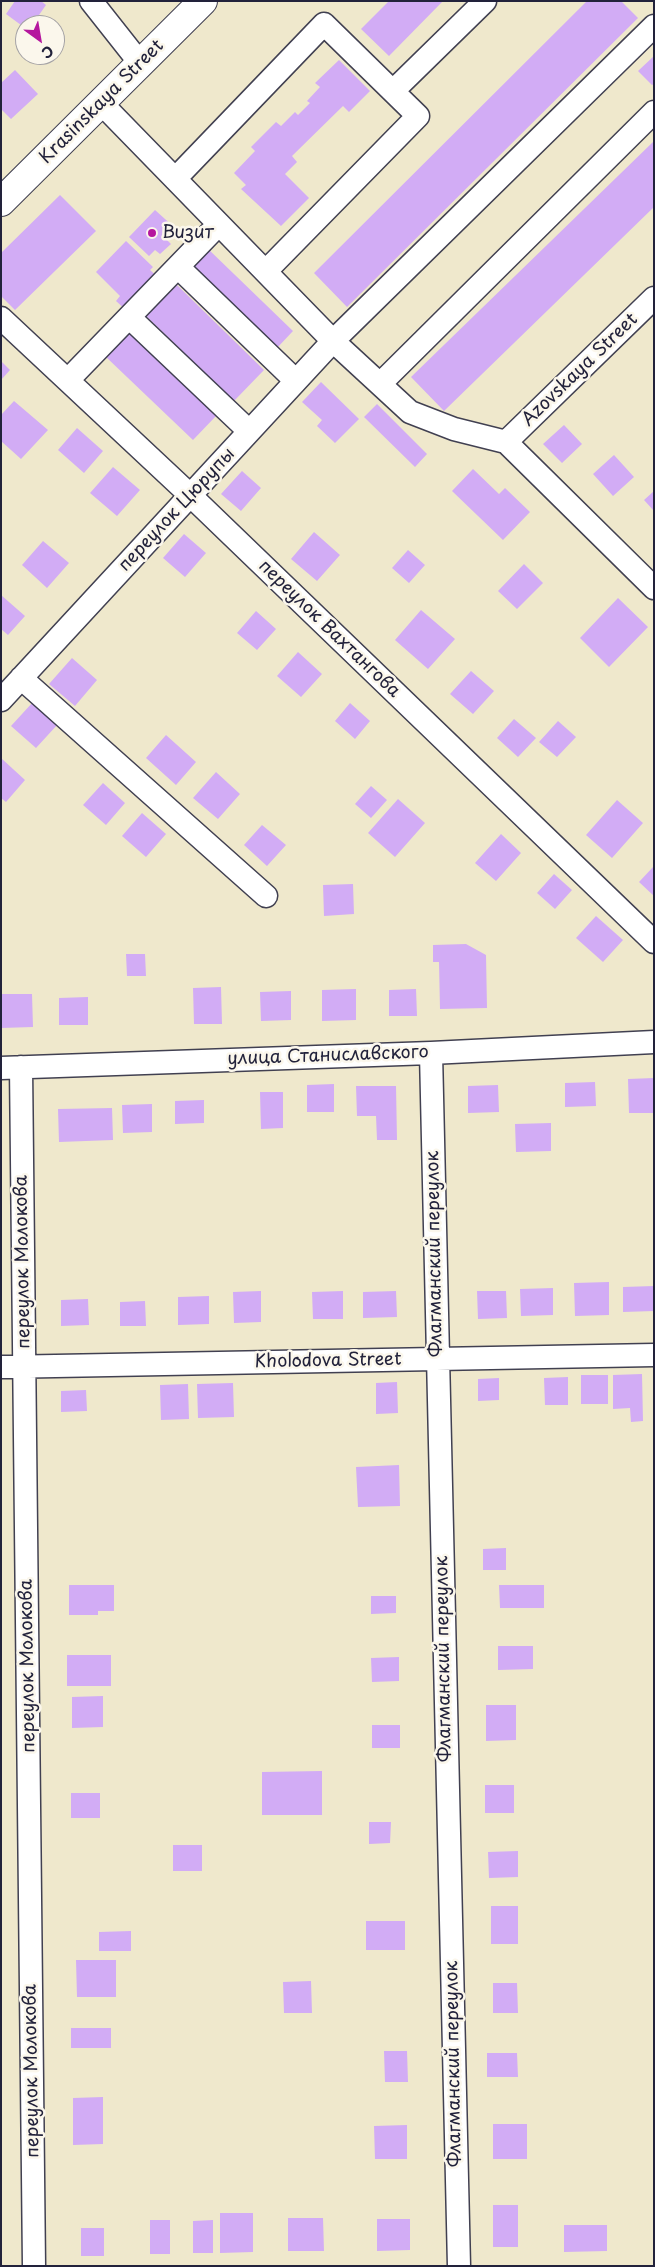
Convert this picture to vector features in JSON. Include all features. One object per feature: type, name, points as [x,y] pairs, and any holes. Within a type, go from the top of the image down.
[{"type":"main road","name":"Krasinskaya Street","points":[[1,202],[203,1]]},
{"type":"street","points":[[91,1],[140,63]]},
{"type":"street","points":[[393,91],[485,1]]},
{"type":"street","points":[[175,179],[324,24],[418,116],[266,271]]},
{"type":"street","name":"переулок Цюрупы","points":[[1,700],[333,341],[654,26]]},
{"type":"street","points":[[101,103],[333,341],[410,412],[454,429],[506,442],[654,588]]},
{"type":"street","points":[[380,384],[654,112]]},
{"type":"street","points":[[68,380],[219,224]]},
{"type":"street","points":[[178,267],[296,381]]},
{"type":"street","name":"Azovskaya Street","points":[[506,442],[654,298]]},
{"type":"street","points":[[130,317],[249,431]]},
{"type":"street","name":"переулок Вахтангова","points":[[1,318],[190,495],[654,942]]},
{"type":"street","points":[[21,678],[266,896]]},
{"type":"street","name":"улица Станиславского","points":[[11,1068],[431,1053],[654,1042]]},
{"type":"street","name":"Флагманский переулок","points":[[431,1053],[459,2266]]},
{"type":"street","name":"переулок Молокова","points":[[11,1068],[24,1366],[34,2266]]},
{"type":"street","name":"Kholodova Street","points":[[1,1367],[654,1355]]},
{"type":"building","points":[[15,1],[41,1],[46,5],[39,15],[15,15],[15,21],[6,14]]},
{"type":"building","points":[[389,1],[443,1],[389,56],[361,29]]},
{"type":"building","points":[[587,1],[621,1],[638,18],[347,307],[314,273]]},
{"type":"building","points":[[654,56],[654,84],[652,85],[638,71]]},
{"type":"building","points":[[339,60],[370,91],[349,112],[343,106],[292,156],[297,162],[285,174],[309,198],[281,226],[241,189],[246,185],[234,173],[255,151],[251,147],[276,122],[281,126],[295,112],[298,115],[310,103],[307,101],[320,87],[315,83]]},
{"type":"building","points":[[15,70],[38,94],[11,119],[1,109],[1,83]]},
{"type":"building","points":[[654,141],[654,207],[444,411],[411,377]]},
{"type":"building","points":[[60,195],[96,231],[15,310],[1,296],[1,253]]},
{"type":"building","name":"Визит","points":[[155,210],[175,228],[165,238],[171,244],[160,254],[155,250],[149,256],[129,237]]},
{"type":"building","points":[[126,241],[153,267],[150,270],[159,278],[127,311],[116,301],[120,296],[96,272]]},
{"type":"building","points":[[205,246],[293,331],[277,348],[189,263]]},
{"type":"building","points":[[177,285],[264,370],[234,401],[146,316]]},
{"type":"building","points":[[130,332],[216,416],[193,440],[106,357]]},
{"type":"building","points":[[1,361],[10,370],[1,380]]},
{"type":"building","points":[[321,382],[359,419],[335,443],[317,426],[322,420],[302,402]]},
{"type":"building","points":[[14,401],[48,430],[21,459],[1,441],[1,415]]},
{"type":"building","points":[[377,404],[427,454],[415,467],[364,417]]},
{"type":"building","points":[[564,425],[582,444],[562,463],[543,444]]},
{"type":"building","points":[[77,428],[103,451],[84,473],[58,450]]},
{"type":"building","points":[[614,455],[634,477],[613,496],[593,474]]},
{"type":"building","points":[[113,467],[140,490],[117,516],[90,493]]},
{"type":"building","points":[[473,469],[499,494],[505,488],[530,512],[503,540],[452,491]]},
{"type":"building","points":[[242,471],[261,488],[241,511],[221,494]]},
{"type":"building","points":[[654,491],[654,511],[644,500]]},
{"type":"building","points":[[314,532],[340,555],[317,581],[291,559]]},
{"type":"building","points":[[184,534],[206,553],[185,577],[163,558]]},
{"type":"building","points":[[43,541],[69,563],[47,588],[22,565]]},
{"type":"building","points":[[408,550],[425,565],[409,583],[392,568]]},
{"type":"building","points":[[524,564],[543,583],[517,609],[498,591]]},
{"type":"building","points":[[1,595],[25,616],[8,635],[1,629]]},
{"type":"building","points":[[618,598],[648,627],[609,667],[580,638]]},
{"type":"building","points":[[421,610],[455,639],[428,669],[395,640]]},
{"type":"building","points":[[256,611],[276,629],[257,650],[237,633]]},
{"type":"building","points":[[298,652],[322,674],[301,697],[277,676]]},
{"type":"building","points":[[72,658],[97,680],[75,706],[49,684]]},
{"type":"building","points":[[471,671],[494,691],[473,714],[450,694]]},
{"type":"building","points":[[33,702],[58,724],[36,748],[11,726]]},
{"type":"building","points":[[350,703],[370,721],[355,739],[335,721]]},
{"type":"building","points":[[514,719],[536,738],[518,757],[497,738]]},
{"type":"building","points":[[558,721],[576,737],[557,757],[539,742]]},
{"type":"building","points":[[166,735],[196,762],[176,785],[146,758]]},
{"type":"building","points":[[1,758],[25,780],[6,802],[1,798]]},
{"type":"building","points":[[216,772],[240,794],[218,819],[193,798]]},
{"type":"building","points":[[103,783],[125,803],[106,825],[83,805]]},
{"type":"building","points":[[371,786],[387,800],[371,818],[355,804]]},
{"type":"building","points":[[398,799],[425,823],[395,857],[368,833]]},
{"type":"building","points":[[617,800],[643,823],[612,858],[586,835]]},
{"type":"building","points":[[142,813],[166,834],[146,857],[122,836]]},
{"type":"building","points":[[262,825],[286,845],[267,866],[244,845]]},
{"type":"building","points":[[501,834],[521,853],[496,881],[475,863]]},
{"type":"building","points":[[654,866],[654,896],[639,882]]},
{"type":"building","points":[[554,874],[572,890],[555,909],[537,893]]},
{"type":"building","points":[[353,884],[354,914],[324,916],[323,885]]},
{"type":"building","points":[[596,916],[623,940],[603,962],[576,938]]},
{"type":"building","points":[[466,944],[486,955],[487,1008],[440,1009],[439,962],[433,962],[433,945]]},
{"type":"building","points":[[126,954],[145,954],[146,976],[127,976]]},
{"type":"building","points":[[221,987],[222,1024],[194,1024],[193,988]]},
{"type":"building","points":[[356,989],[356,1020],[322,1021],[322,990]]},
{"type":"building","points":[[416,989],[417,1016],[389,1016],[389,990]]},
{"type":"building","points":[[291,991],[291,1020],[261,1021],[260,992]]},
{"type":"building","points":[[1,994],[32,994],[33,1027],[1,1028]]},
{"type":"building","points":[[88,997],[88,1025],[59,1025],[59,998]]},
{"type":"building","points":[[654,1078],[654,1113],[629,1113],[628,1079]]},
{"type":"building","points":[[595,1082],[596,1106],[565,1107],[565,1083]]},
{"type":"building","points":[[334,1084],[334,1112],[307,1112],[307,1085]]},
{"type":"building","points":[[498,1085],[499,1112],[468,1113],[468,1086]]},
{"type":"building","points":[[356,1086],[396,1086],[397,1140],[377,1140],[376,1116],[357,1116]]},
{"type":"building","points":[[260,1092],[283,1092],[283,1128],[261,1129]]},
{"type":"building","points":[[204,1100],[204,1123],[175,1124],[175,1101]]},
{"type":"building","points":[[152,1104],[152,1132],[123,1133],[122,1105]]},
{"type":"building","points":[[112,1108],[113,1140],[59,1142],[58,1109]]},
{"type":"building","points":[[551,1123],[551,1151],[516,1152],[515,1124]]},
{"type":"building","points":[[609,1282],[609,1315],[575,1316],[574,1283]]},
{"type":"building","points":[[654,1286],[654,1311],[623,1312],[623,1287]]},
{"type":"building","points":[[553,1288],[553,1315],[521,1316],[520,1289]]},
{"type":"building","points":[[261,1291],[261,1322],[234,1323],[233,1292]]},
{"type":"building","points":[[343,1291],[343,1319],[313,1319],[312,1292]]},
{"type":"building","points":[[396,1291],[397,1317],[363,1318],[363,1292]]},
{"type":"building","points":[[477,1291],[506,1291],[507,1318],[478,1319]]},
{"type":"building","points":[[209,1296],[209,1324],[178,1325],[178,1297]]},
{"type":"building","points":[[88,1299],[89,1325],[61,1326],[61,1300]]},
{"type":"building","points":[[145,1301],[146,1326],[120,1326],[120,1302]]},
{"type":"building","points":[[642,1374],[643,1421],[631,1422],[630,1408],[613,1409],[613,1375]]},
{"type":"building","points":[[581,1375],[608,1375],[608,1404],[581,1404]]},
{"type":"building","points":[[568,1377],[568,1405],[545,1405],[544,1378]]},
{"type":"building","points":[[499,1378],[499,1400],[478,1401],[478,1379]]},
{"type":"building","points":[[397,1382],[398,1413],[376,1414],[376,1383]]},
{"type":"building","points":[[233,1383],[234,1417],[198,1418],[197,1384]]},
{"type":"building","points":[[188,1384],[189,1419],[161,1420],[160,1385]]},
{"type":"building","points":[[86,1390],[87,1411],[61,1412],[61,1391]]},
{"type":"building","points":[[399,1465],[400,1506],[358,1507],[356,1467]]},
{"type":"building","points":[[506,1548],[506,1570],[483,1570],[483,1549]]},
{"type":"building","points":[[69,1585],[114,1585],[114,1611],[98,1611],[98,1615],[69,1615]]},
{"type":"building","points":[[499,1585],[544,1585],[544,1608],[500,1608]]},
{"type":"building","points":[[371,1596],[396,1596],[396,1613],[371,1614]]},
{"type":"building","points":[[498,1646],[533,1646],[533,1669],[498,1670]]},
{"type":"building","points":[[67,1655],[111,1655],[111,1686],[67,1686]]},
{"type":"building","points":[[399,1657],[399,1681],[372,1682],[371,1658]]},
{"type":"building","points":[[103,1696],[103,1727],[72,1728],[72,1697]]},
{"type":"building","points":[[486,1705],[516,1705],[516,1740],[486,1741]]},
{"type":"building","points":[[372,1725],[400,1725],[400,1748],[372,1748]]},
{"type":"building","points":[[322,1771],[322,1815],[262,1815],[262,1772]]},
{"type":"building","points":[[485,1785],[514,1785],[514,1813],[485,1813]]},
{"type":"building","points":[[71,1793],[100,1793],[100,1818],[71,1818]]},
{"type":"building","points":[[369,1822],[391,1822],[390,1843],[369,1844]]},
{"type":"building","points":[[173,1845],[202,1845],[202,1871],[173,1871]]},
{"type":"building","points":[[518,1851],[518,1877],[489,1878],[488,1852]]},
{"type":"building","points":[[491,1906],[518,1906],[518,1944],[491,1944]]},
{"type":"building","points":[[366,1921],[405,1921],[405,1950],[366,1950]]},
{"type":"building","points":[[131,1931],[131,1951],[99,1951],[99,1932]]},
{"type":"building","points":[[76,1960],[116,1960],[116,1997],[77,1997]]},
{"type":"building","points":[[311,1981],[312,2013],[284,2013],[283,1982]]},
{"type":"building","points":[[493,1983],[517,1983],[518,2013],[493,2013]]},
{"type":"building","points":[[71,2028],[111,2028],[111,2048],[71,2048]]},
{"type":"building","points":[[384,2051],[407,2051],[408,2082],[385,2082]]},
{"type":"building","points":[[487,2053],[517,2053],[518,2077],[487,2077]]},
{"type":"building","points":[[103,2097],[103,2144],[73,2145],[73,2098]]},
{"type":"building","points":[[493,2124],[527,2124],[527,2159],[493,2159]]},
{"type":"building","points":[[407,2125],[407,2159],[375,2159],[374,2126]]},
{"type":"building","points":[[493,2205],[518,2205],[518,2247],[493,2247]]},
{"type":"building","points":[[220,2213],[253,2213],[253,2252],[220,2253]]},
{"type":"building","points":[[288,2218],[323,2218],[324,2251],[288,2251]]},
{"type":"building","points":[[377,2219],[410,2219],[410,2250],[377,2251]]},
{"type":"building","points":[[150,2220],[170,2220],[170,2254],[150,2254]]},
{"type":"building","points":[[213,2220],[213,2253],[193,2253],[193,2221]]},
{"type":"building","points":[[564,2225],[607,2225],[607,2251],[564,2252]]},
{"type":"building","points":[[81,2228],[104,2228],[104,2256],[81,2256]]},
{"type":"place","name":"Визит","points":[[152,233]]}]
